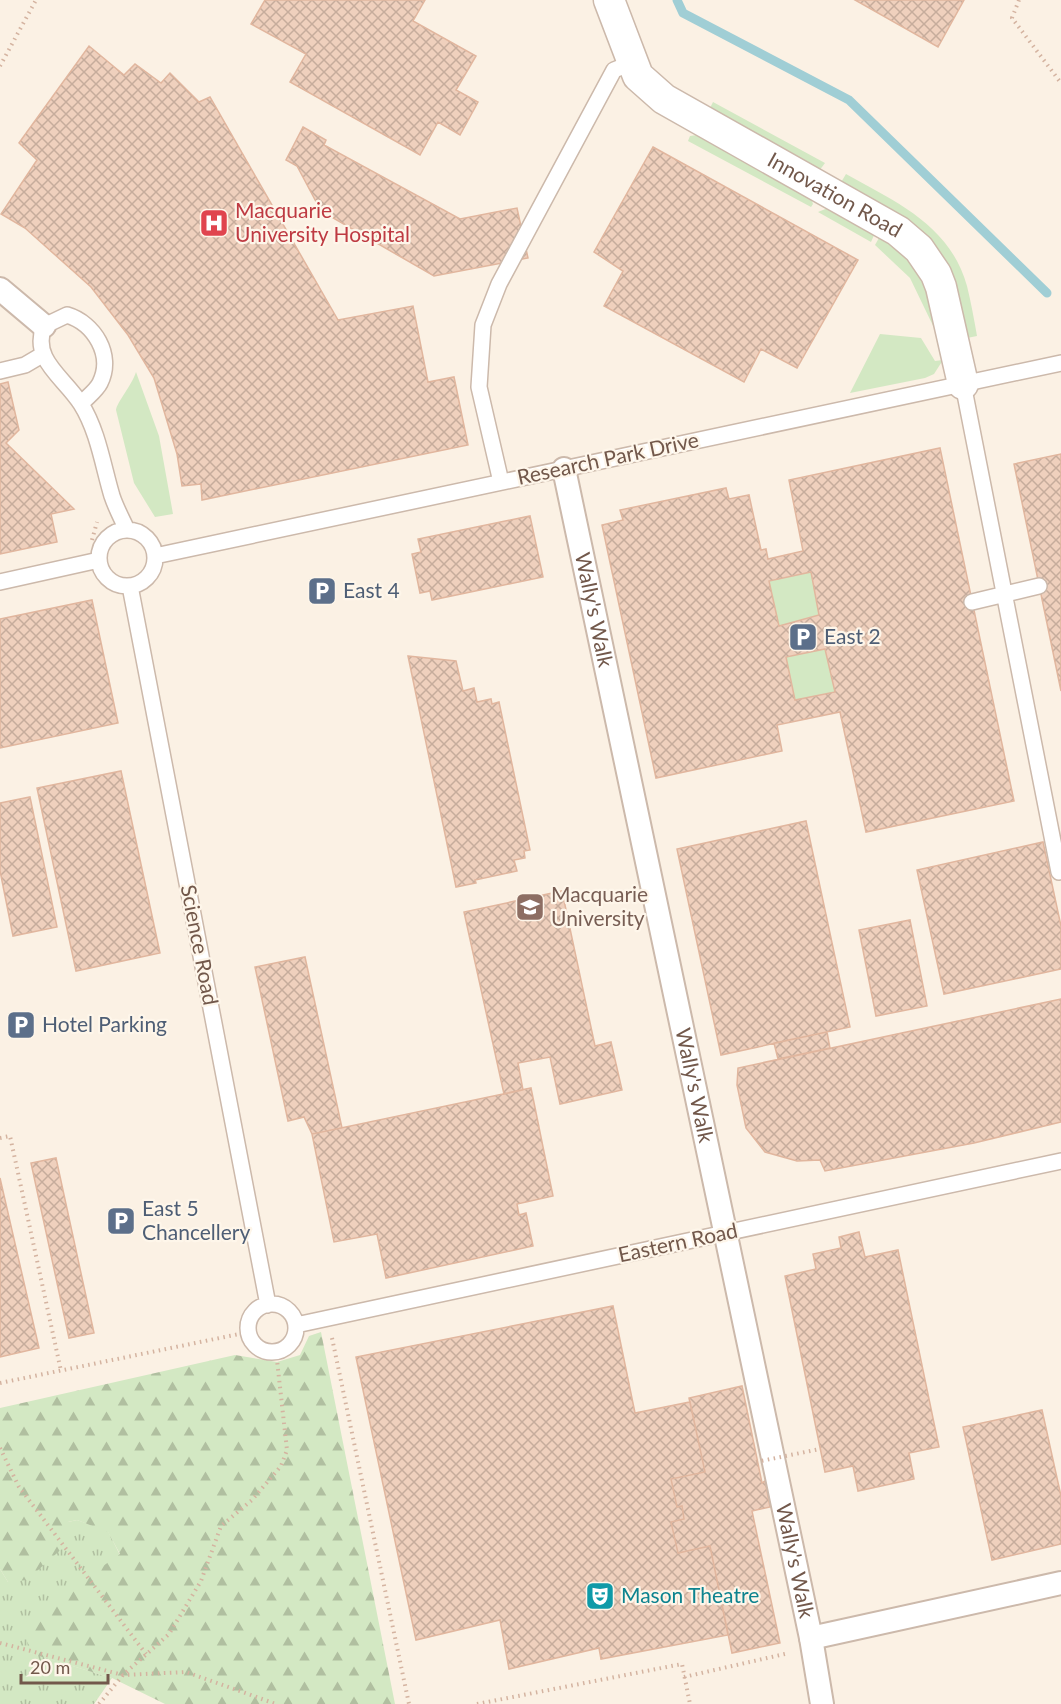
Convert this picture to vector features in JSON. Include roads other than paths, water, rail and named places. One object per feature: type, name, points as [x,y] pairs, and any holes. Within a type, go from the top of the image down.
[{"type":"street","name":"Innovation Road","points":[[609,0],[638,76],[664,99],[879,219],[908,238],[919,249],[936,274],[941,287],[963,384]]},
{"type":"street","points":[[0,288],[44,326]]},
{"type":"street","name":"Wally's Walk","points":[[564,469],[811,1638],[822,1704]]},
{"type":"street","points":[[811,1638],[1061,1583]]},
{"type":"lane","points":[[501,482],[478,387],[483,325],[499,284],[614,70],[634,62]]},
{"type":"lane","points":[[81,404],[99,385],[105,369],[97,337],[89,326],[67,315],[44,326],[39,339],[42,355],[81,404],[90,421],[113,499],[127,530],[146,538],[155,556],[154,564],[146,580],[130,586],[121,586],[106,576],[99,560],[104,543],[111,536],[127,530]]},
{"type":"lane","points":[[0,371],[25,365],[42,355]]},
{"type":"lane","name":"Research Park Drive","points":[[155,556],[1061,363]]},
{"type":"lane","points":[[963,384],[1059,872]]},
{"type":"lane","points":[[0,582],[99,560]]},
{"type":"lane","name":"Science Road","points":[[130,586],[268,1305]]},
{"type":"lane","points":[[972,602],[1039,586]]},
{"type":"lane","name":"Eastern Road","points":[[296,1325],[1061,1161]]},
{"type":"lane","points":[[268,1305],[283,1307],[289,1311],[296,1325],[289,1345],[276,1352],[262,1350],[251,1339],[249,1332],[249,1325],[255,1312],[268,1305]]},
{"type":"waterway","points":[[677,0],[683,13],[849,100],[1047,293]]},
{"type":"place","name":"Macquarie University Hospital","points":[[214,223]]},
{"type":"place","name":"East 4","points":[[322,591]]},
{"type":"place","name":"East 2","points":[[803,637]]},
{"type":"place","name":"Macquarie University","points":[[530,907]]},
{"type":"place","name":"Hotel Parking","points":[[21,1025]]},
{"type":"place","name":"East 5 Chancellery","points":[[121,1221]]},
{"type":"place","name":"Mason Theatre","points":[[600,1596]]}]
